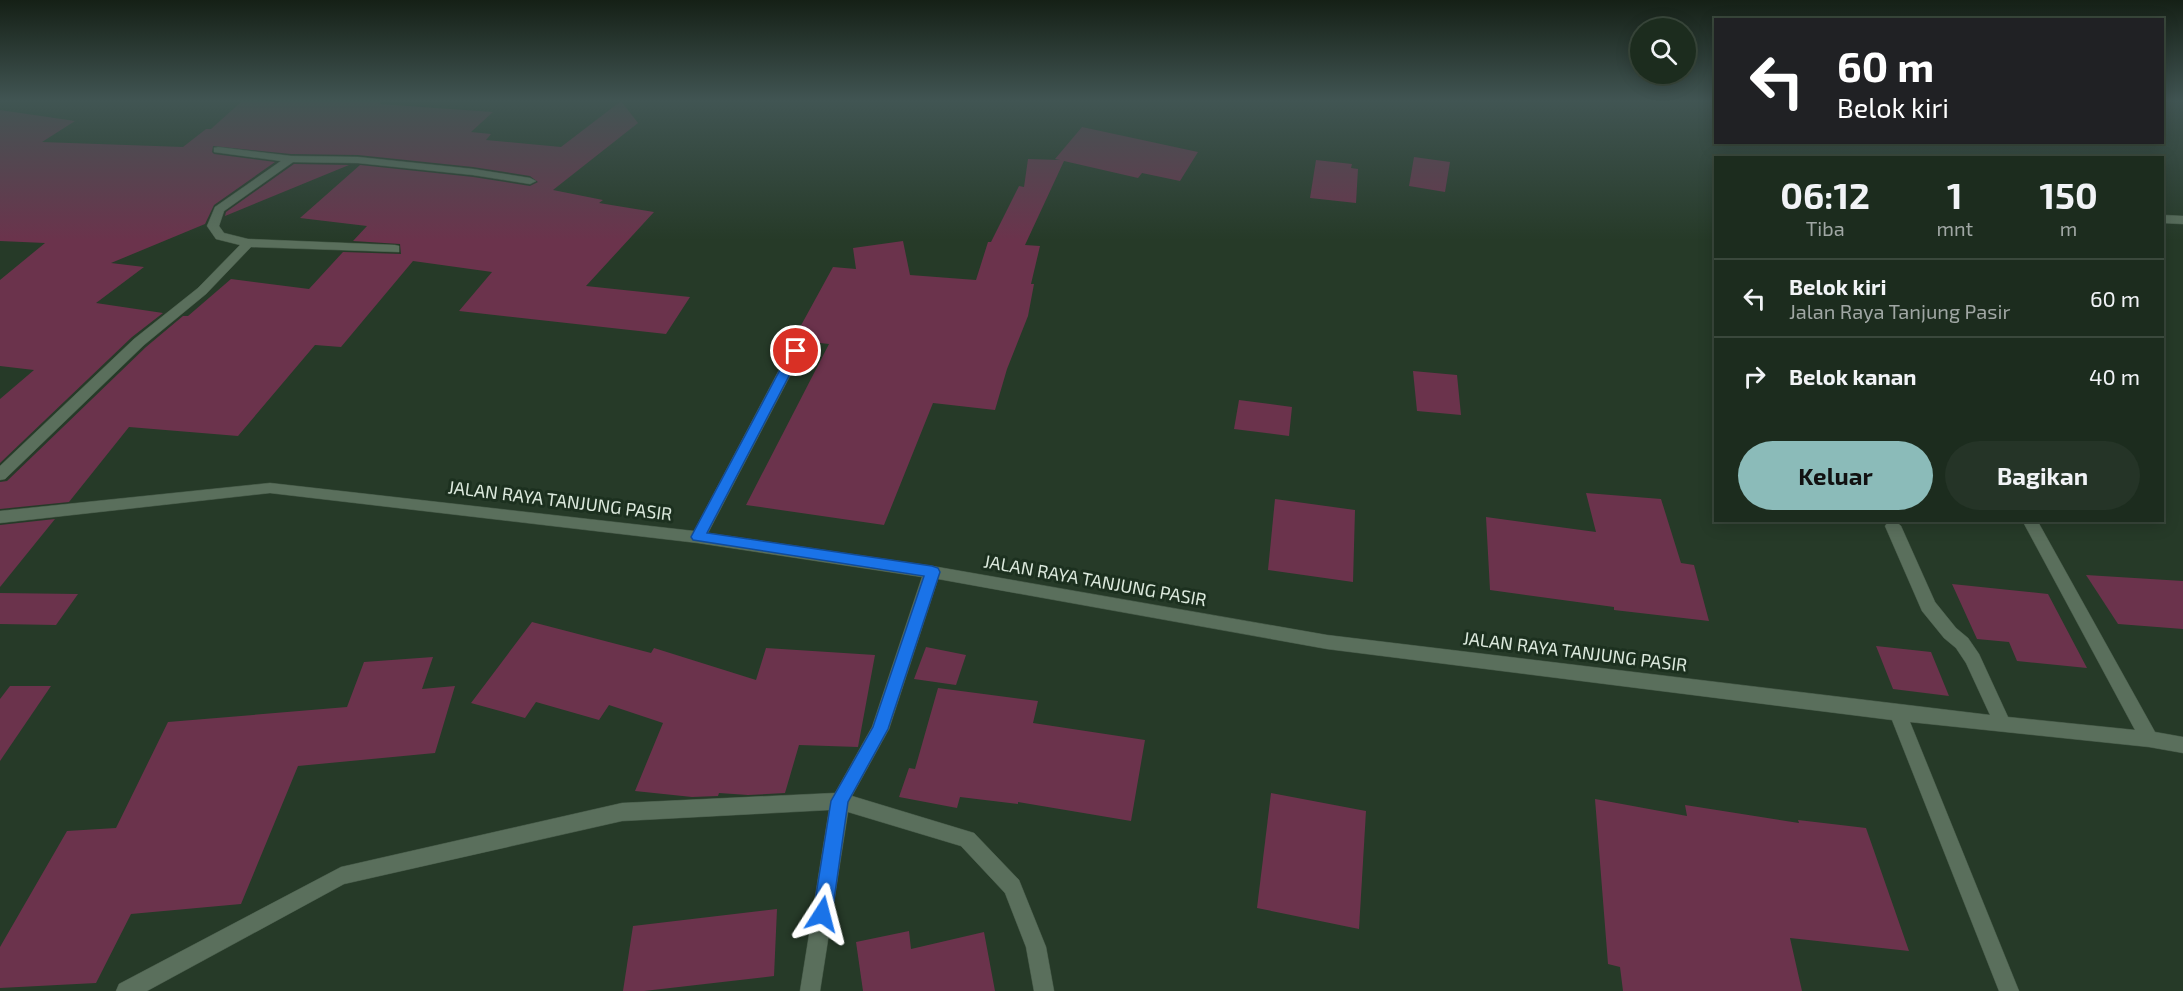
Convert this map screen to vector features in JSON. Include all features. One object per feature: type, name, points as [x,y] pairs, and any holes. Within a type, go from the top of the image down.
[{"type":"street","points":[[218,150],[291,159],[358,160],[473,172],[530,181]]},
{"type":"street","points":[[291,159],[219,209],[213,226],[220,236],[248,243],[395,249]]},
{"type":"street","points":[[2164,219],[2183,220]]},
{"type":"street","points":[[0,476],[140,342],[202,291],[248,243]]},
{"type":"street","points":[[698,537],[796,351]]},
{"type":"street","name":"JALAN RAYA TANJUNG PASIR","points":[[0,517],[270,488],[698,537],[932,572],[1327,642],[1898,713],[2149,739],[2183,745]]},
{"type":"street","points":[[2030,522],[2149,739]]},
{"type":"street","points":[[1893,526],[1928,606],[1950,633],[1962,643],[1973,659],[2003,724]]},
{"type":"street","points":[[810,991],[840,801],[880,729],[932,572]]},
{"type":"street","points":[[1898,713],[2009,991]]},
{"type":"street","points":[[126,991],[341,876],[622,812],[840,801],[967,839],[1012,886],[1036,947],[1044,991]]},
{"type":"building","points":[[0,147],[213,147],[214,154],[275,162],[214,205],[205,224],[111,263],[144,267],[96,303],[163,313],[132,337],[0,463],[0,399],[34,370],[0,366],[0,280],[45,243],[0,241]]},
{"type":"building","points":[[225,147],[607,147],[553,190],[603,200],[599,203],[654,212],[586,286],[690,297],[666,334],[459,311],[492,272],[413,261],[341,347],[315,345],[238,436],[129,427],[69,502],[0,509],[0,482],[7,481],[146,347],[183,316],[188,316],[231,279],[309,289],[343,252],[401,254],[400,244],[353,241],[367,226],[300,218],[360,165],[473,177],[530,186],[538,182],[530,176],[473,167],[358,155],[291,154]]},
{"type":"building","points":[[1065,147],[1176,147],[1198,152],[1180,181],[1142,173],[1138,178],[1064,161],[1025,245],[1040,246],[1031,284],[1034,284],[1028,316],[1007,369],[995,410],[933,403],[884,525],[746,505],[829,344],[793,340],[833,267],[856,269],[853,248],[903,241],[910,275],[976,280],[988,242],[991,242],[1019,186],[1024,187],[1028,159],[1060,160],[1055,159]]},
{"type":"building","points":[[1414,157],[1450,162],[1445,192],[1409,186]]},
{"type":"building","points":[[1316,160],[1352,164],[1351,168],[1358,169],[1356,203],[1310,198]]},
{"type":"building","points":[[294,164],[349,165],[225,216],[226,212]]},
{"type":"building","points":[[1413,371],[1457,375],[1461,415],[1417,411]]},
{"type":"building","points":[[1239,400],[1292,407],[1289,436],[1234,429]]},
{"type":"building","points":[[1586,493],[1661,499],[1681,563],[1694,565],[1709,621],[1614,610],[1614,607],[1490,590],[1486,517],[1596,532]]},
{"type":"building","points":[[1275,499],[1355,510],[1353,582],[1268,570]]},
{"type":"building","points":[[55,519],[0,587],[0,525]]},
{"type":"building","points":[[2086,575],[2183,581],[2183,629],[2118,624]]},
{"type":"building","points":[[1952,584],[2048,594],[2087,668],[2017,661],[2009,642],[1977,639]]},
{"type":"building","points":[[0,593],[78,594],[56,625],[0,624]]},
{"type":"building","points":[[532,622],[651,653],[654,648],[756,680],[766,648],[875,655],[858,747],[799,745],[785,793],[748,795],[719,793],[718,796],[692,797],[635,791],[663,723],[609,705],[599,720],[536,702],[525,718],[471,703]]},
{"type":"building","points":[[1876,646],[1931,652],[1949,696],[1893,689]]},
{"type":"building","points":[[926,647],[966,655],[956,685],[914,679]]},
{"type":"building","points":[[433,657],[422,689],[455,686],[435,753],[298,766],[241,904],[131,914],[96,983],[0,988],[0,947],[67,831],[116,828],[168,722],[347,707],[364,662]]},
{"type":"building","points":[[10,686],[51,686],[0,761],[0,699]]},
{"type":"building","points":[[938,688],[1038,701],[1033,723],[1145,740],[1131,821],[1018,802],[1018,804],[960,797],[957,808],[899,797],[909,768],[915,769]]},
{"type":"building","points":[[1271,793],[1366,811],[1359,929],[1257,908]]},
{"type":"building","points":[[1595,799],[1687,816],[1685,805],[1799,823],[1798,820],[1866,828],[1909,951],[1790,938],[1802,991],[1623,991],[1620,967],[1608,964]]},
{"type":"building","points":[[777,909],[774,976],[644,991],[623,991],[633,926]]},
{"type":"building","points":[[909,931],[911,949],[984,932],[995,991],[863,991],[856,942]]},
{"type":"route","points":[[796,351],[698,537],[932,572],[880,729],[840,801],[822,914]]}]
